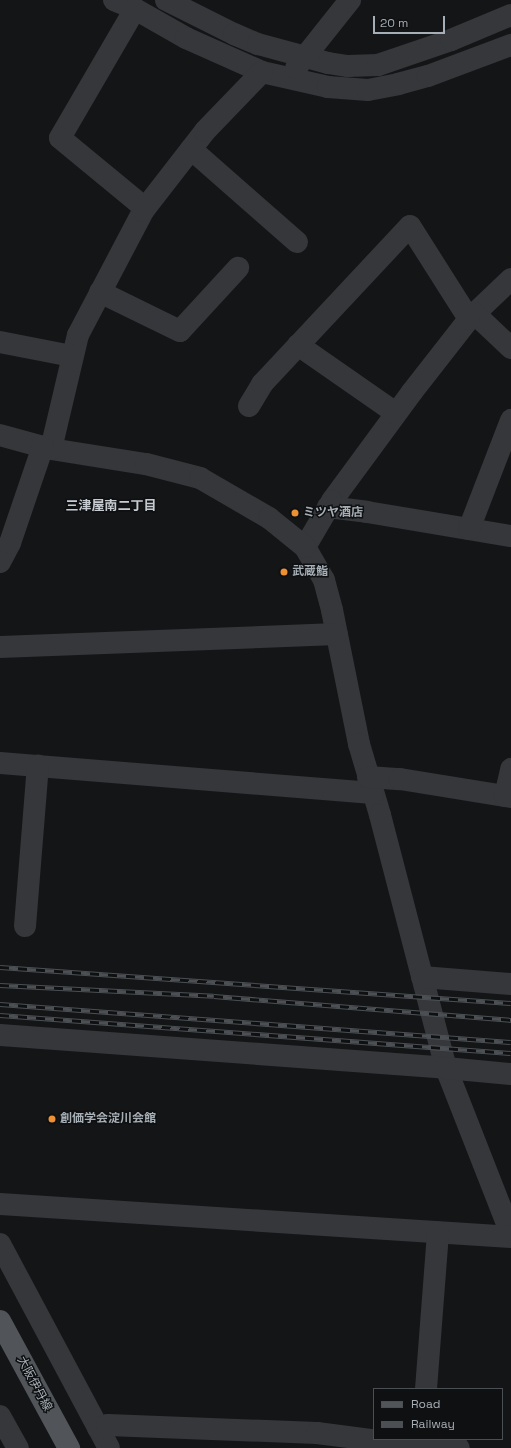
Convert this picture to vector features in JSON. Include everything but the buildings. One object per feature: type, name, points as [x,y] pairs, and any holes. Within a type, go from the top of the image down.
[{"type":"main road","name":"大阪伊丹線","points":[[5,1329],[68,1448]]},
{"type":"street","points":[[114,0],[135,9],[186,38],[262,72],[328,87],[368,90],[428,76],[511,45]]},
{"type":"street","points":[[166,0],[234,34],[304,57],[348,66],[378,65],[450,40],[511,15]]},
{"type":"street","points":[[288,78],[350,0]]},
{"type":"street","points":[[135,9],[60,138],[146,208]]},
{"type":"street","points":[[0,562],[5,542],[47,448],[78,335],[100,292],[146,208],[205,131],[262,72]]},
{"type":"street","points":[[191,149],[297,242]]},
{"type":"street","points":[[249,406],[262,384],[410,226],[472,316],[511,348]]},
{"type":"street","points":[[100,292],[180,332],[238,268]]},
{"type":"street","points":[[305,547],[328,508],[396,414],[472,316],[511,279]]},
{"type":"street","points":[[0,342],[72,356]]},
{"type":"street","points":[[298,345],[396,414]]},
{"type":"street","points":[[469,529],[511,420]]},
{"type":"street","points":[[0,435],[47,448],[146,464],[200,478],[269,518],[305,547],[324,580],[332,610],[359,744],[446,1068],[511,1235],[438,1232],[0,1204]]},
{"type":"street","points":[[328,508],[367,512],[511,536]]},
{"type":"street","points":[[0,647],[337,634]]},
{"type":"street","points":[[0,763],[371,785],[400,779],[508,797],[511,769]]},
{"type":"street","points":[[25,926],[38,766]]},
{"type":"street","points":[[422,977],[511,984]]},
{"type":"street","points":[[0,1035],[511,1074]]},
{"type":"street","points":[[426,1388],[438,1232]]},
{"type":"street","points":[[0,1244],[109,1448]]},
{"type":"street","points":[[0,1416],[18,1448]]},
{"type":"street","points":[[98,1428],[108,1425],[395,1445],[422,1442],[460,1448]]},
{"type":"railway","points":[[0,967],[511,1003]]},
{"type":"railway","points":[[0,985],[214,996],[511,1020]]},
{"type":"railway","points":[[0,1004],[511,1042]]},
{"type":"railway","points":[[0,1015],[511,1053]]},
{"type":"place","name":"ミツヤ酒店","points":[[295,513]]},
{"type":"place","name":"武蔵鮨","points":[[284,572]]},
{"type":"place","name":"創価学会淀川会館","points":[[52,1119]]},
{"type":"district","name":"三津屋南二丁目","points":[[111,506]]}]
